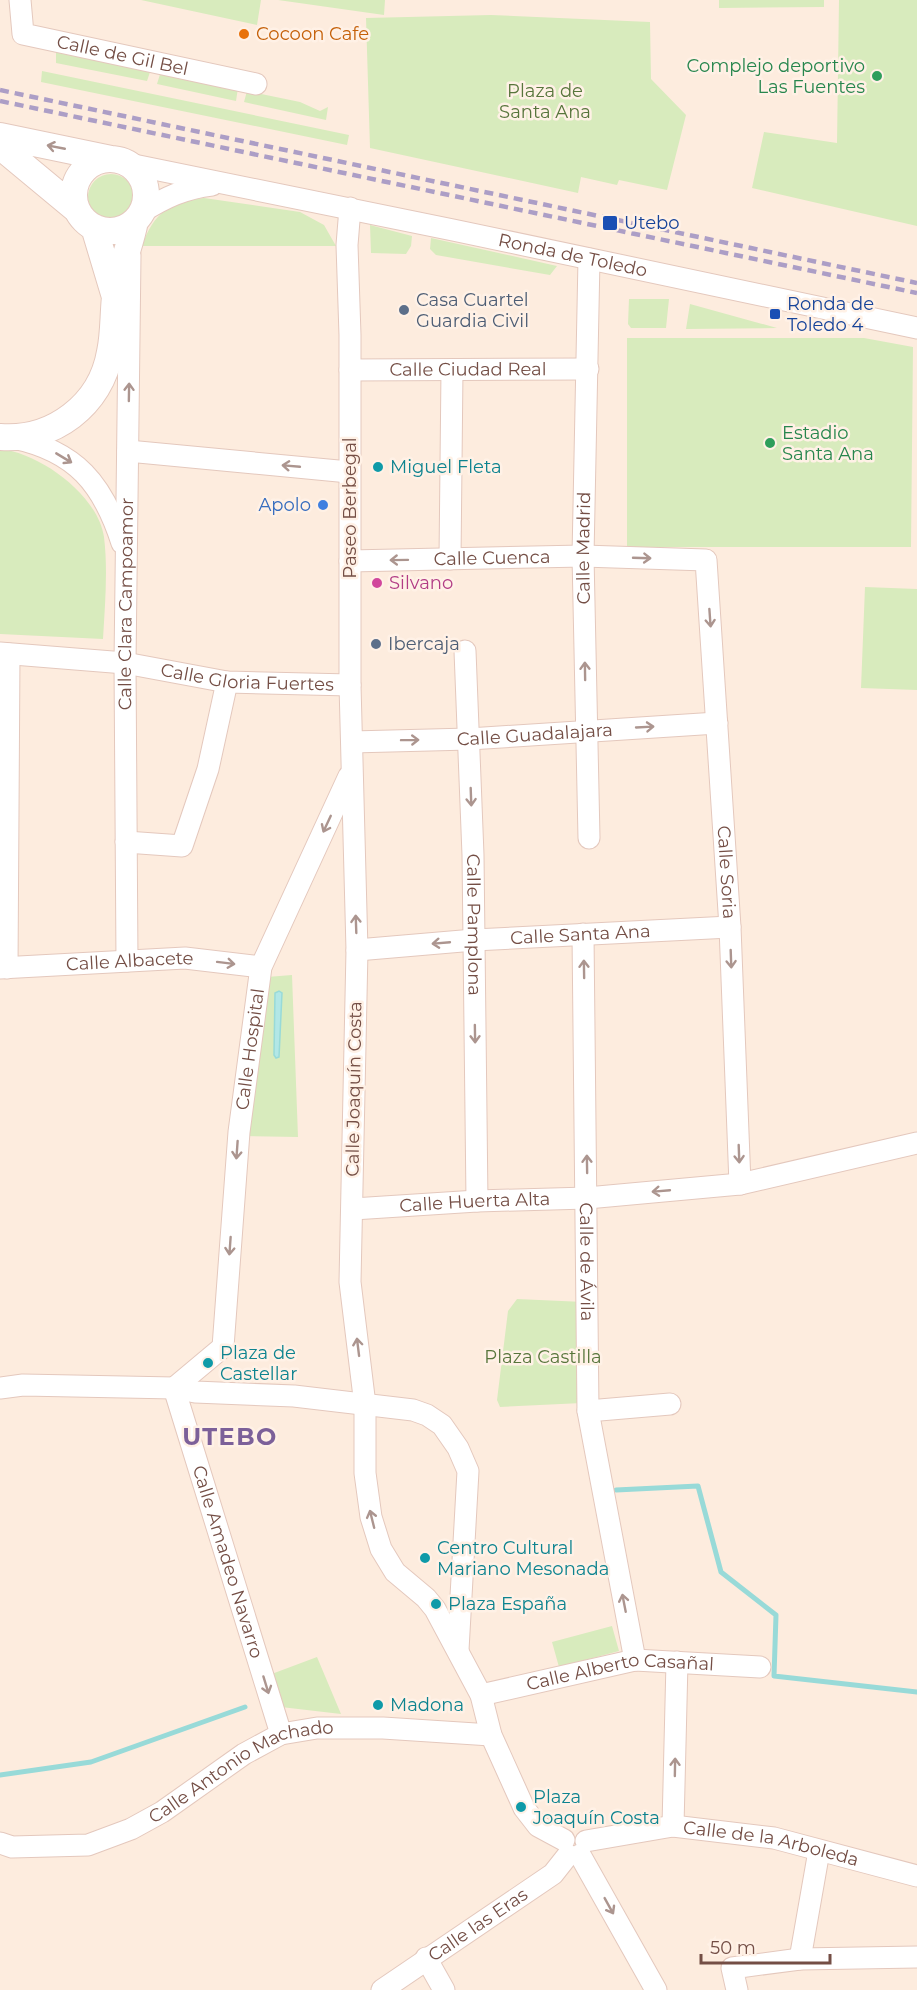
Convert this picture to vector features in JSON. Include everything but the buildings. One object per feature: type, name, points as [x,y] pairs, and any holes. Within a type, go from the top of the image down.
[{"type":"street","name":"Calle de Gil Bel","points":[[20,0],[23,34],[256,84]]},
{"type":"street","points":[[0,136],[120,162],[143,181],[146,191],[115,297],[107,366],[85,404],[55,427],[38,434],[5,437]]},
{"type":"street","points":[[0,146],[86,219],[116,231],[138,217]]},
{"type":"street","points":[[115,297],[86,219],[74,199],[80,176],[99,161],[120,162]]},
{"type":"street","name":"Ronda de Toledo","points":[[120,162],[350,208],[917,328]]},
{"type":"street","name":"Ronda de Toledo","points":[[138,217],[185,190],[227,184]]},
{"type":"street","points":[[321,203],[347,245]]},
{"type":"street","name":"Paseo Berbegal","points":[[350,208],[347,245],[350,370],[351,771]]},
{"type":"street","name":"Calle Clara Campoamor","points":[[127,961],[125,663],[130,249]]},
{"type":"street","name":"Calle Madrid","points":[[588,838],[583,556],[589,259]]},
{"type":"street","name":"Calle Ciudad Real","points":[[350,370],[588,369]]},
{"type":"street","points":[[450,560],[452,370]]},
{"type":"street","points":[[5,437],[51,450],[87,474],[107,502],[127,555]]},
{"type":"street","points":[[128,451],[349,472]]},
{"type":"street","name":"Calle Cuenca","points":[[351,561],[583,556],[706,560]]},
{"type":"street","name":"Calle Soria","points":[[706,560],[730,927],[740,1184]]},
{"type":"street","name":"Calle Pamplona","points":[[465,651],[474,940],[477,1201]]},
{"type":"street","points":[[3,968],[5,653]]},
{"type":"street","name":"Calle Gloria Fuertes","points":[[5,653],[125,663],[227,682],[350,685]]},
{"type":"street","points":[[126,842],[182,846],[208,769],[227,682]]},
{"type":"street","name":"Calle Guadalajara","points":[[352,742],[469,739],[717,723]]},
{"type":"street","name":"Calle Joaquín Costa","points":[[351,771],[357,950],[350,1282],[366,1405],[365,1473],[371,1517],[381,1549],[395,1572],[432,1604],[458,1650]]},
{"type":"street","name":"Calle Hospital","points":[[174,1388],[223,1347],[239,1132],[261,967],[351,771]]},
{"type":"street","name":"Calle Santa Ana","points":[[357,950],[474,940],[730,927]]},
{"type":"street","name":"Calle de Ávila","points":[[584,934],[588,1411],[635,1660]]},
{"type":"street","name":"Calle Albacete","points":[[3,968],[185,958],[261,967]]},
{"type":"street","name":"Calle Huerta Alta","points":[[353,1209],[477,1201],[587,1198],[740,1184],[917,1143]]},
{"type":"street","points":[[0,1388],[23,1385],[174,1388],[195,1392],[294,1396],[413,1410],[427,1415],[442,1425],[458,1448],[468,1471],[458,1650],[481,1695],[491,1735],[526,1812],[543,1831],[574,1848],[656,1990]]},
{"type":"street","name":"Calle Amadeo Navarro","points":[[174,1388],[281,1734]]},
{"type":"street","points":[[588,1411],[670,1404]]},
{"type":"street","name":"Calle Alberto Casañal","points":[[481,1695],[635,1660],[760,1667]]},
{"type":"street","points":[[674,1826],[677,1662]]},
{"type":"street","name":"Calle Antonio Machado","points":[[0,1843],[12,1847],[88,1845],[131,1829],[162,1812],[244,1754],[281,1734],[317,1728],[383,1728],[491,1735]]},
{"type":"street","name":"Calle de la Arboleda","points":[[574,1848],[674,1826],[774,1838],[917,1876]]},
{"type":"street","name":"Calle las Eras","points":[[382,1990],[553,1874],[574,1848]]},
{"type":"street","points":[[800,1959],[819,1851]]},
{"type":"street","points":[[737,1990],[732,1968],[800,1959],[917,1957]]},
{"type":"street","points":[[426,1958],[444,1990]]},
{"type":"green space","points":[[141,0],[261,0],[257,25]]},
{"type":"green space","points":[[278,0],[385,0],[384,15]]},
{"type":"green space","points":[[719,0],[824,0],[824,7],[719,8]]},
{"type":"green space","name":"Complejo deportivo Las Fuentes","points":[[839,0],[917,0],[917,226],[752,188],[764,132],[837,143]]},
{"type":"green space","name":"Plaza de Santa Ana","points":[[491,15],[650,22],[651,79],[686,115],[667,190],[619,180],[617,185],[581,177],[578,193],[370,148],[366,18]]},
{"type":"green space","points":[[56,50],[151,69],[147,81],[56,63]]},
{"type":"green space","points":[[42,71],[349,135],[347,145],[41,82]]},
{"type":"green space","points":[[161,71],[238,88],[236,101],[157,84]]},
{"type":"green space","points":[[247,91],[300,102],[320,111],[328,107],[326,120],[244,102]]},
{"type":"green space","points":[[116,174],[128,180],[133,188],[133,206],[128,214],[120,219],[106,220],[94,214],[89,206],[88,192],[94,180],[102,175]]},
{"type":"green space","points":[[204,198],[300,212],[324,225],[336,246],[142,246],[152,225],[165,211],[182,202]]},
{"type":"green space","points":[[370,225],[412,236],[411,246],[406,254],[371,253]]},
{"type":"green space","points":[[431,238],[557,266],[550,275],[436,255],[430,249]]},
{"type":"green space","points":[[629,299],[669,299],[666,328],[631,328],[628,324]]},
{"type":"green space","points":[[690,304],[777,328],[686,329]]},
{"type":"green space","name":"Estadio Santa Ana","points":[[627,338],[864,338],[913,347],[911,547],[627,547]]},
{"type":"green space","points":[[0,449],[16,452],[49,468],[65,479],[91,506],[104,537],[106,588],[103,639],[0,634]]},
{"type":"green space","points":[[865,587],[917,589],[917,690],[861,688]]},
{"type":"green space","points":[[292,975],[298,1137],[242,1136],[267,977]]},
{"type":"green space","name":"Plaza Castilla","points":[[517,1299],[584,1302],[582,1403],[500,1407],[497,1400],[508,1311]]},
{"type":"green space","points":[[612,1626],[619,1651],[559,1667],[552,1642]]},
{"type":"green space","points":[[317,1657],[341,1714],[281,1707],[269,1675]]},
{"type":"water","points":[[279,991],[282,993],[279,1057],[276,1058],[274,1055],[275,993]]},
{"type":"waterway","points":[[616,1490],[698,1486],[721,1572],[776,1615],[774,1676],[917,1692]]},
{"type":"waterway","points":[[0,1775],[91,1762],[245,1707]]},
{"type":"railway","points":[[0,90],[917,283]]},
{"type":"railway","points":[[0,101],[917,293]]},
{"type":"place","name":"Cocoon Cafe","points":[[244,34]]},
{"type":"place","name":"Complejo deportivo Las Fuentes","points":[[877,76]]},
{"type":"place","name":"Utebo","points":[[610,223]]},
{"type":"place","name":"Casa Cuartel Guardia Civil","points":[[404,310]]},
{"type":"place","name":"Ronda de Toledo 4","points":[[775,314]]},
{"type":"place","name":"Estadio Santa Ana","points":[[770,443]]},
{"type":"place","name":"Miguel Fleta","points":[[378,467]]},
{"type":"place","name":"Apolo","points":[[323,505]]},
{"type":"place","name":"Silvano","points":[[377,583]]},
{"type":"place","name":"Ibercaja","points":[[376,644]]},
{"type":"place","name":"Plaza de Castellar","points":[[208,1363]]},
{"type":"place","name":"Centro Cultural Mariano Mesonada","points":[[425,1558]]},
{"type":"place","name":"Plaza España","points":[[436,1604]]},
{"type":"place","name":"Madona","points":[[378,1705]]},
{"type":"place","name":"Plaza Joaquín Costa","points":[[521,1807]]},
{"type":"district","name":"UTEBO","points":[[230,1436]]}]
